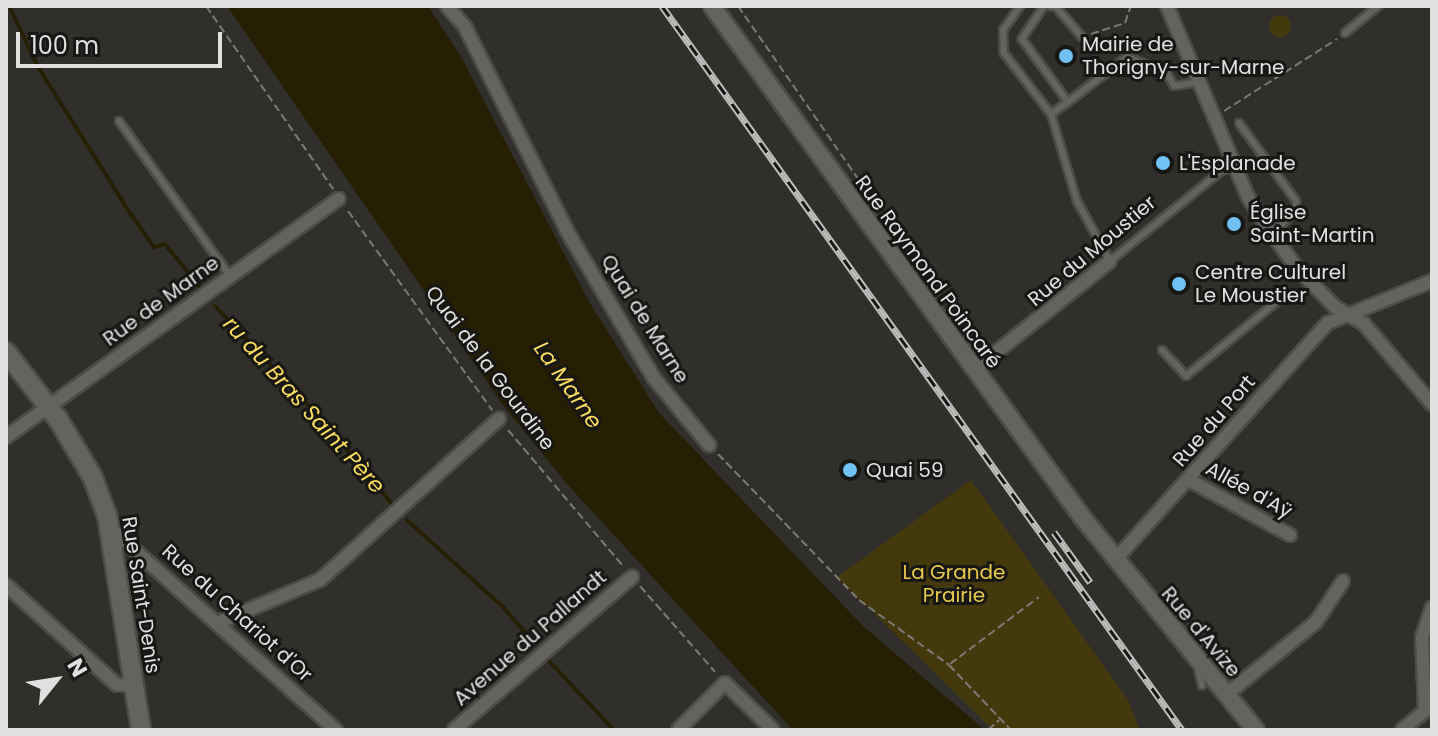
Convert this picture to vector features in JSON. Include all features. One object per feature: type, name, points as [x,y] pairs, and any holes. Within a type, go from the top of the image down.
[{"type":"main road","name":"Rue Saint-Denis","points":[[6,352],[49,406],[92,476],[110,528],[141,730]]},
{"type":"street","name":"Quai de Marne","points":[[447,6],[465,27],[567,231],[654,378],[709,445]]},
{"type":"street","name":"Rue Raymond Poincaré","points":[[712,6],[1115,560]]},
{"type":"street","points":[[1167,6],[1235,166],[1272,233],[1296,267],[1347,313],[1364,324],[1432,404]]},
{"type":"street","name":"Rue de Marne","points":[[6,437],[339,199]]},
{"type":"street","name":"Rue du Moustier","points":[[974,370],[1110,261]]},
{"type":"street","name":"Rue du Port","points":[[1115,560],[1317,334],[1347,313],[1432,281]]},
{"type":"street","points":[[217,623],[334,570],[499,419]]},
{"type":"street","name":"Allée d'Aÿ","points":[[1189,480],[1290,535]]},
{"type":"street","name":"Rue du Chariot d'Or","points":[[110,528],[336,730]]},
{"type":"street","name":"Rue d'Avize","points":[[1115,560],[1256,730]]},
{"type":"street","name":"Avenue du Pallandt","points":[[454,730],[632,577]]},
{"type":"street","points":[[1227,694],[1316,622],[1343,581]]},
{"type":"street","points":[[6,585],[117,685],[134,685]]},
{"type":"street","points":[[1402,730],[1428,708],[1422,637],[1432,608]]},
{"type":"street","points":[[678,730],[725,683],[773,730]]},
{"type":"lane","points":[[1020,6],[1009,16],[1002,45],[1051,114],[1077,201],[1110,261]]},
{"type":"lane","points":[[1068,102],[1022,39],[1047,6],[1056,7],[1082,37]]},
{"type":"lane","points":[[1345,33],[1378,6]]},
{"type":"lane","points":[[1051,114],[1127,57],[1166,72],[1174,86],[1200,81]]},
{"type":"lane","points":[[119,121],[230,276]]},
{"type":"lane","points":[[1239,123],[1296,201],[1296,211],[1272,233]]},
{"type":"lane","name":"Rue du Moustier","points":[[1110,261],[1221,171],[1235,166]]},
{"type":"lane","points":[[1162,350],[1186,376],[1285,295]]},
{"type":"lane","points":[[1199,660],[1195,671],[1202,685]]},
{"type":"path","name":"Quai de la Gourdine","points":[[206,6],[339,199],[499,419],[725,683]]},
{"type":"path","points":[[738,6],[891,226]]},
{"type":"path","points":[[1082,37],[1125,23],[1131,6]]},
{"type":"path","points":[[1216,116],[1345,33]]},
{"type":"path","points":[[709,445],[859,600],[949,665],[1011,730]]},
{"type":"path","points":[[949,665],[1039,597]]},
{"type":"path","points":[[988,730],[1000,719]]},
{"type":"green space","points":[[1280,15],[1288,18],[1291,26],[1288,34],[1280,37],[1272,34],[1269,26],[1272,18]]},
{"type":"green space","name":"La Grande Prairie","points":[[971,480],[1128,700],[1140,730],[993,730],[837,577]]},
{"type":"water","name":"La Marne","points":[[227,6],[428,6],[460,55],[591,305],[659,413],[864,627],[985,730],[793,730],[567,484],[503,405]]},
{"type":"waterway","name":"ru du Bras Saint Père","points":[[10,8],[38,67],[130,213],[154,247],[165,244],[200,287]]},
{"type":"waterway","name":"ru du Bras Saint Père","points":[[215,306],[330,428],[392,504]]},
{"type":"waterway","name":"ru du Bras Saint Père","points":[[407,520],[502,606],[532,640]]},
{"type":"waterway","name":"ru du Bras Saint Père","points":[[548,660],[614,730]]},
{"type":"railway","points":[[662,6],[1182,730]]},
{"type":"railway","points":[[1054,532],[1090,582]]},
{"type":"place","name":"Mairie de Thorigny-sur-Marne","points":[[1066,56]]},
{"type":"place","name":"L'Esplanade","points":[[1163,163]]},
{"type":"place","name":"Église Saint-Martin","points":[[1234,224]]},
{"type":"place","name":"Centre Culturel Le Moustier","points":[[1179,284]]},
{"type":"place","name":"Quai 59","points":[[850,470]]}]
